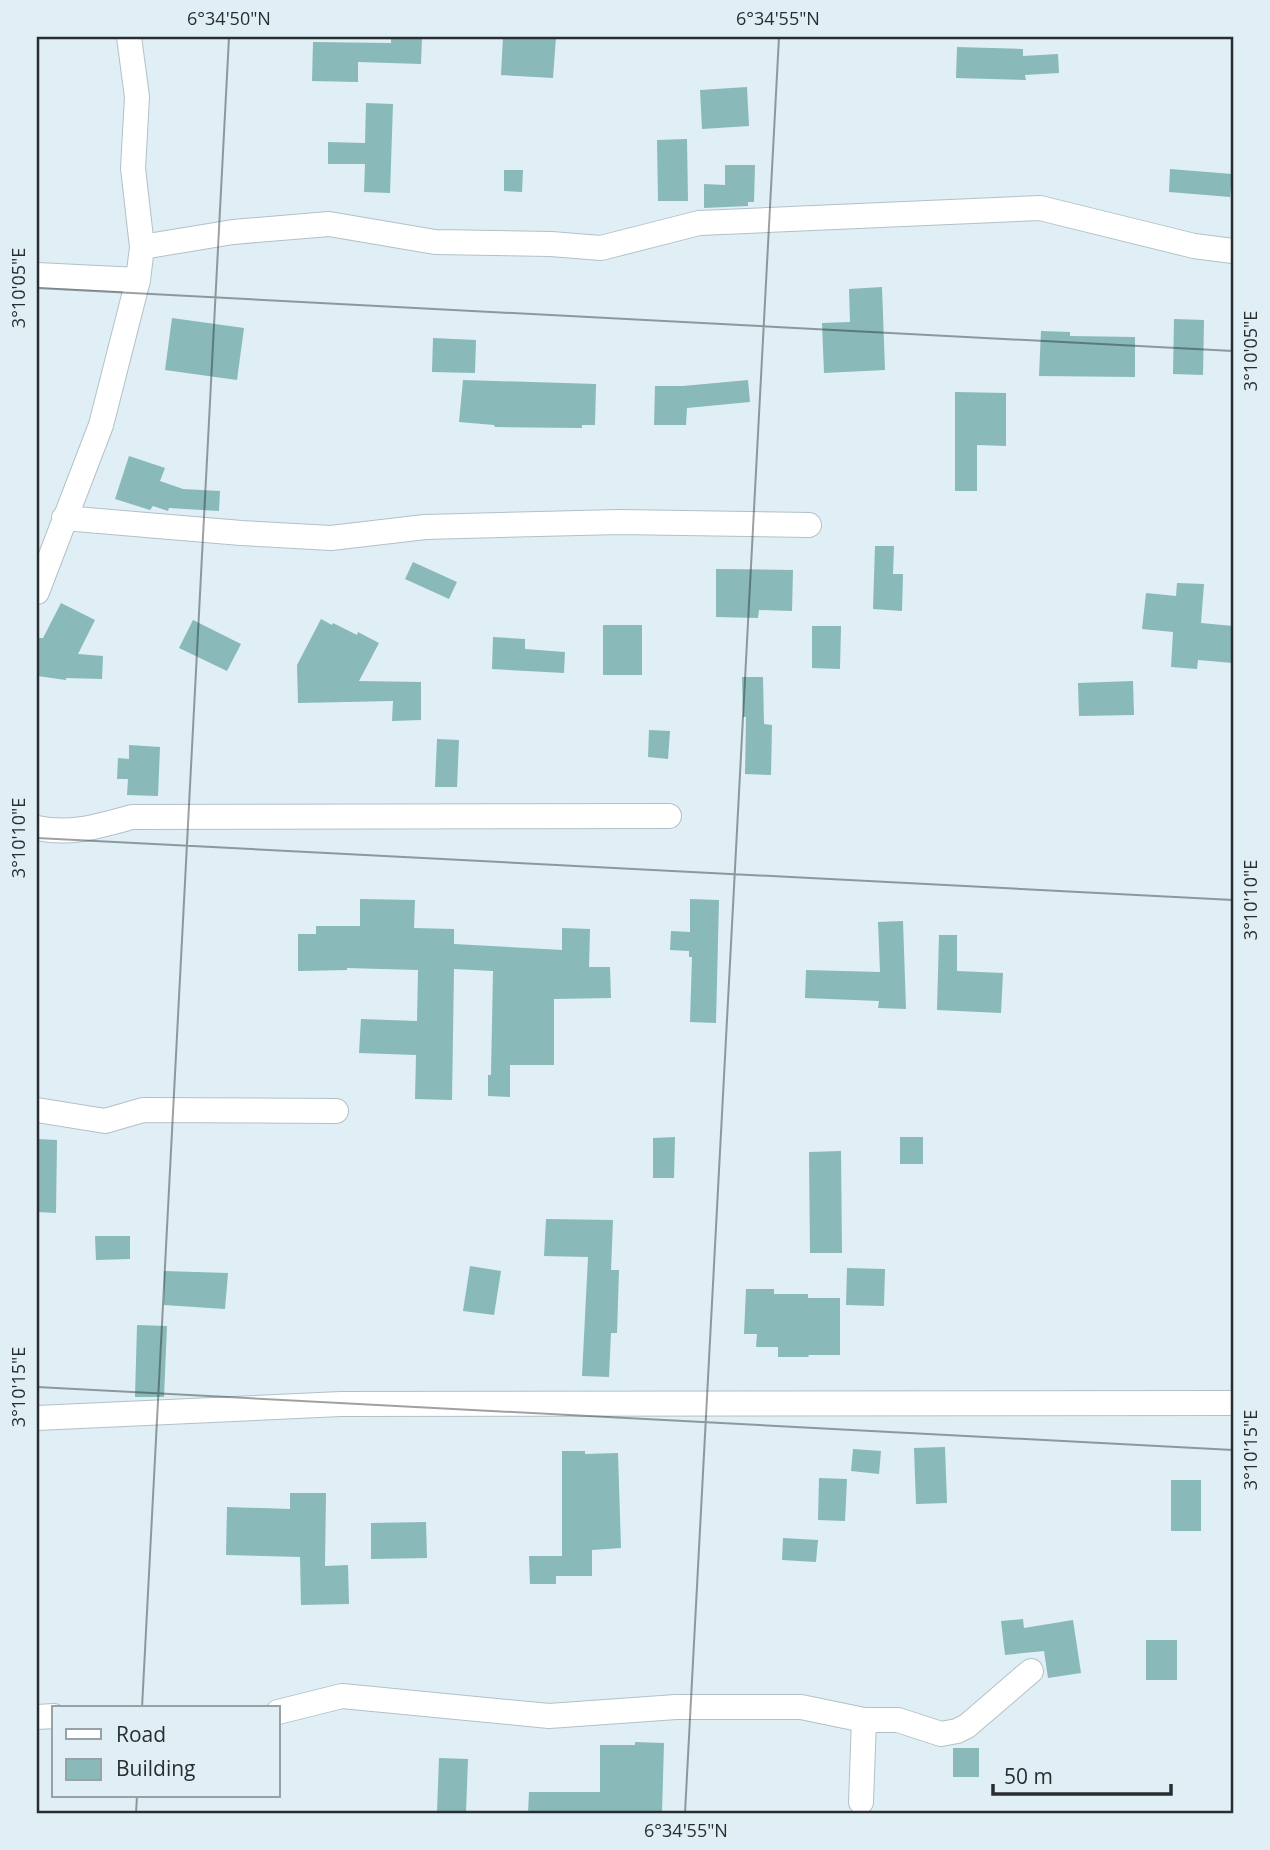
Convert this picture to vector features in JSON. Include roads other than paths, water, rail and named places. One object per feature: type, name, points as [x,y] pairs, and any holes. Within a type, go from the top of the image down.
[{"type":"street","points":[[37,592],[101,425],[138,280],[142,247],[134,168],[137,97],[129,37]]},
{"type":"street","points":[[142,247],[233,232],[330,224],[435,242],[551,244],[601,248],[699,223],[1040,208],[1194,246],[1233,251]]},
{"type":"street","points":[[37,275],[138,280]]},
{"type":"street","points":[[64,518],[331,538],[425,527],[619,522],[809,525]]},
{"type":"street","points":[[37,828],[52,831],[89,829],[132,817],[669,816]]},
{"type":"street","points":[[37,1110],[105,1121],[144,1110],[336,1111]]},
{"type":"street","points":[[37,1418],[341,1404],[1233,1403]]},
{"type":"street","points":[[280,1712],[342,1696],[549,1716],[676,1707],[801,1707],[864,1720],[898,1720],[942,1734],[967,1726],[1031,1671]]},
{"type":"street","points":[[861,1802],[864,1720]]}]
